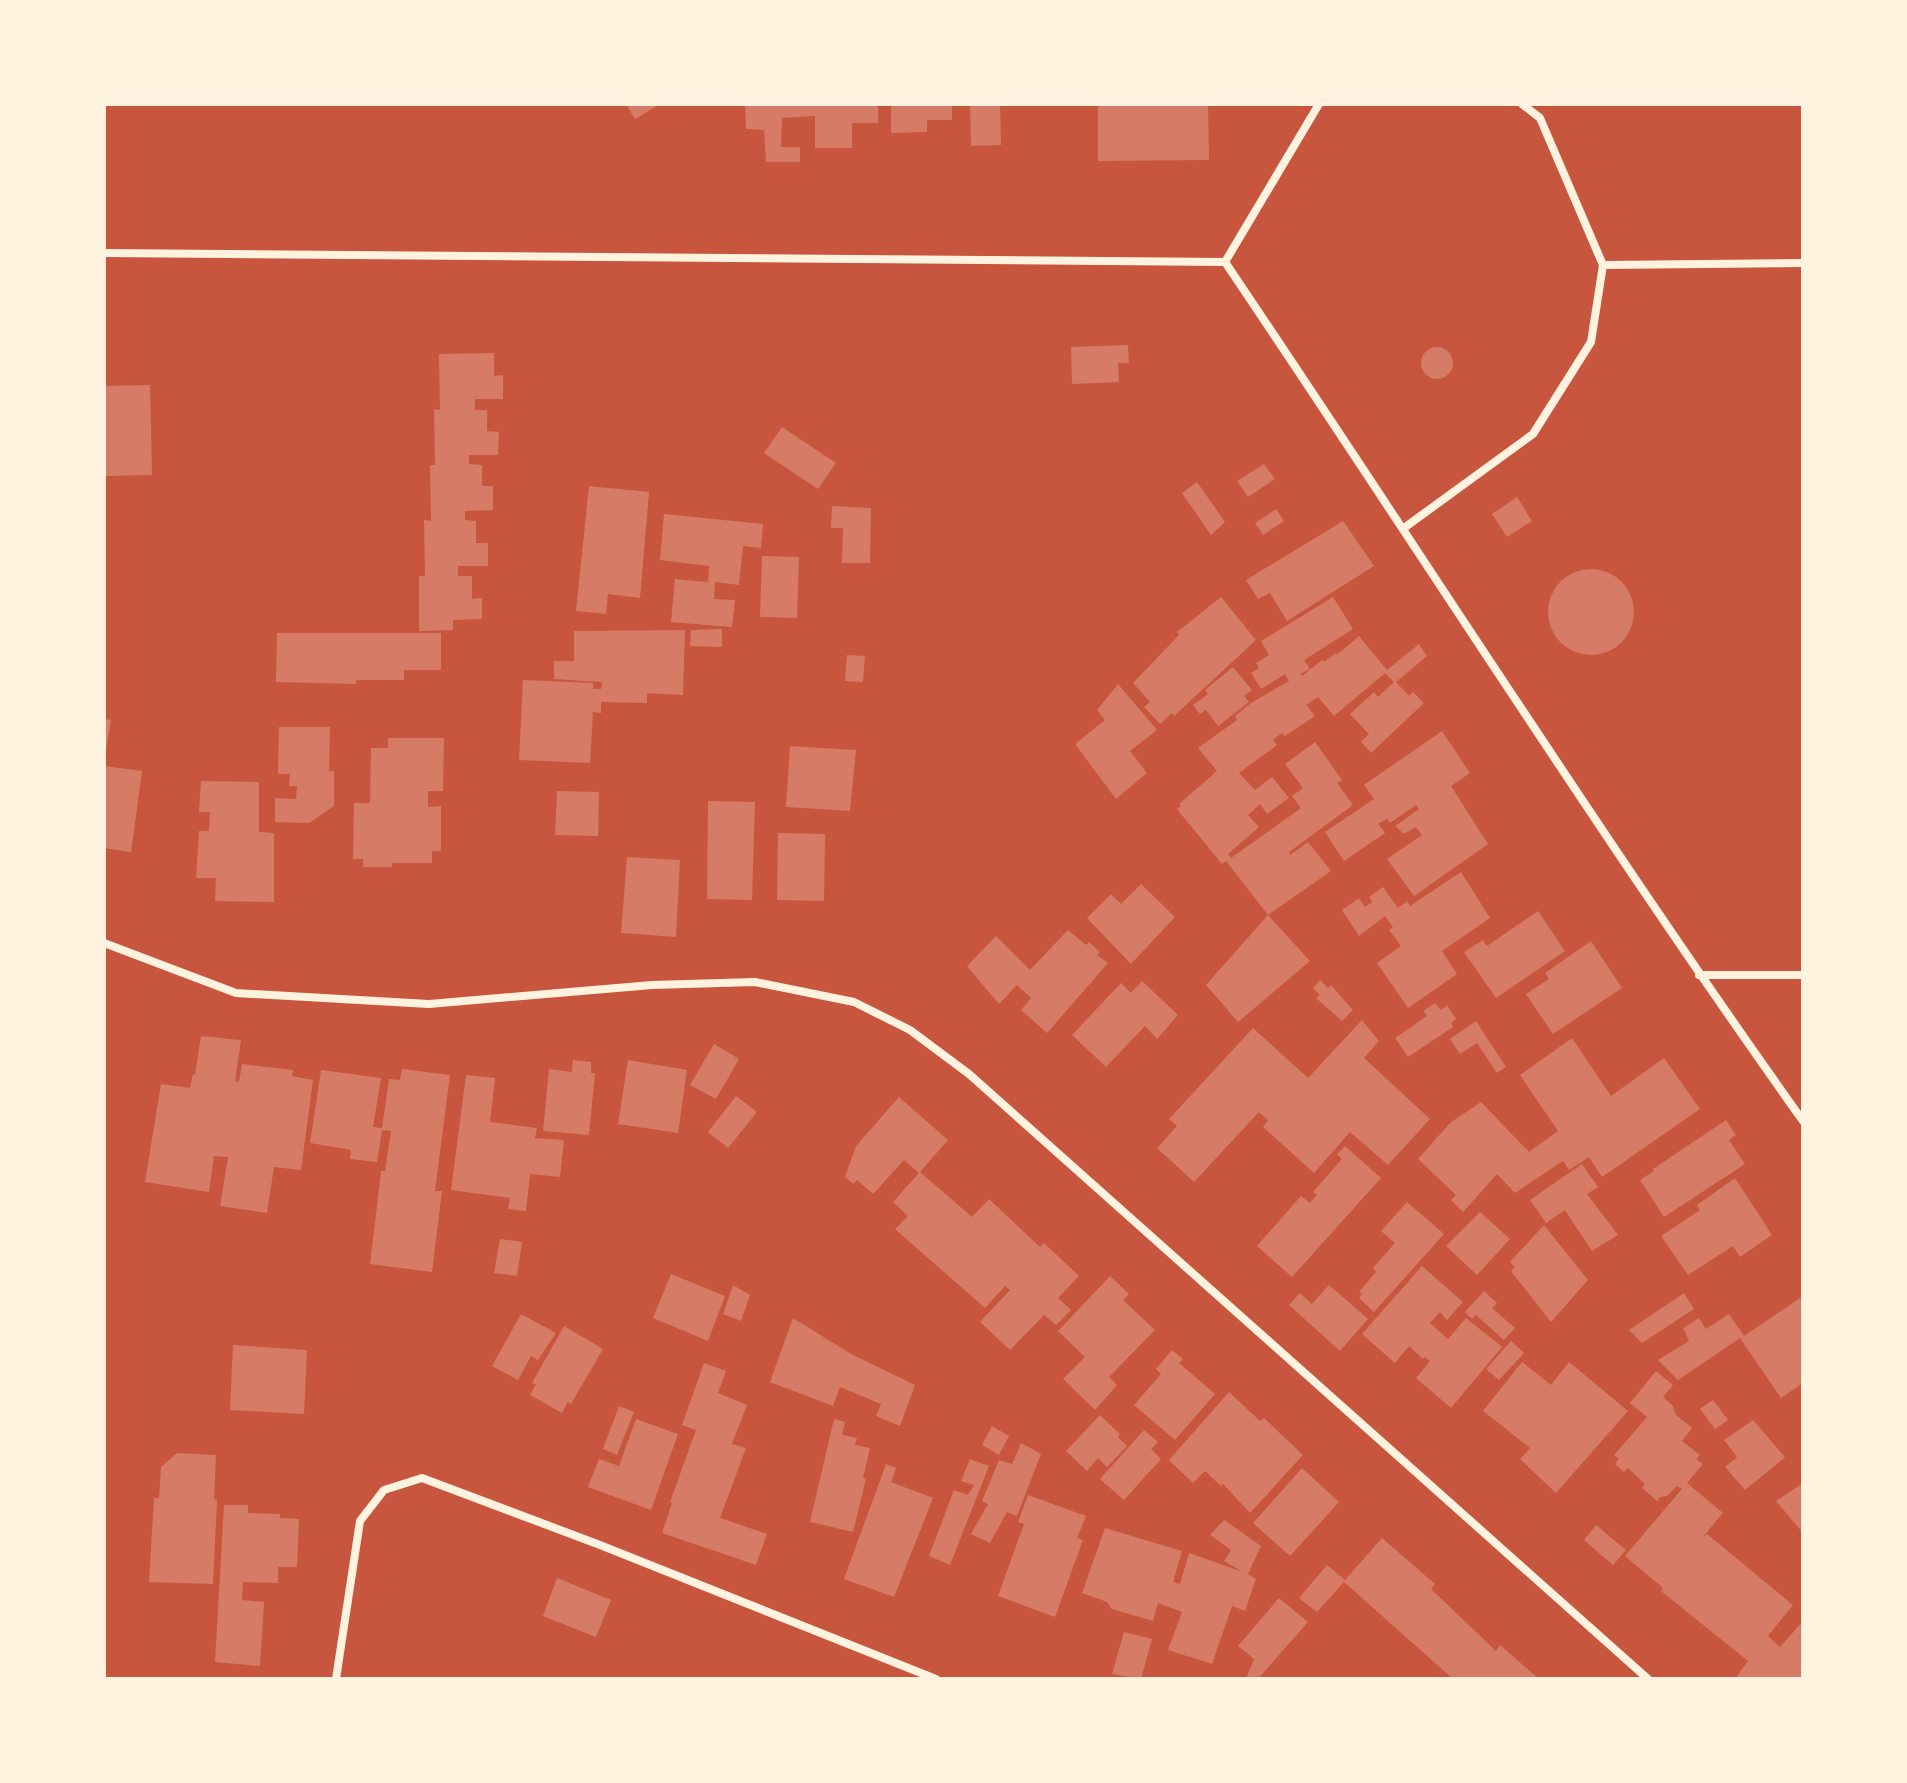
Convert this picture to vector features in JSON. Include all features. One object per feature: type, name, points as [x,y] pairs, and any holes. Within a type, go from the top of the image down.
[{"type":"street","points":[[1225,262],[1319,104]]},
{"type":"street","points":[[1404,528],[1533,434],[1591,342],[1603,265],[1540,118],[1522,104]]},
{"type":"street","points":[[104,253],[1225,262]]},
{"type":"street","points":[[1225,262],[1699,975],[1803,1121]]},
{"type":"street","points":[[1603,265],[1803,263]]},
{"type":"street","points":[[104,943],[236,993],[429,1004],[652,985],[755,982],[854,1002],[910,1030],[969,1074],[1648,1679]]},
{"type":"street","points":[[1699,975],[1803,975]]},
{"type":"street","points":[[336,1679],[360,1521],[384,1490],[422,1478],[600,1545],[936,1679]]},
{"type":"building","points":[[626,104],[660,104],[635,119]]},
{"type":"building","points":[[745,104],[878,104],[878,123],[852,123],[852,148],[815,148],[815,116],[782,118],[781,147],[800,147],[800,162],[766,162],[764,130],[746,129]]},
{"type":"building","points":[[891,104],[952,104],[952,120],[927,120],[927,132],[891,133]]},
{"type":"building","points":[[970,104],[1000,104],[1001,145],[971,146]]},
{"type":"building","points":[[1098,104],[1208,104],[1209,160],[1098,161]]},
{"type":"building","points":[[1128,345],[1129,363],[1118,363],[1119,382],[1072,384],[1071,347]]},
{"type":"building","points":[[1437,347],[1449,351],[1453,363],[1449,375],[1437,379],[1425,375],[1421,363],[1425,351]]},
{"type":"building","points":[[494,353],[494,376],[503,375],[503,399],[475,399],[475,410],[487,410],[487,431],[499,432],[498,455],[469,455],[469,464],[482,465],[482,486],[493,486],[493,510],[465,511],[465,520],[476,521],[476,543],[488,543],[488,566],[458,566],[458,576],[472,576],[472,599],[482,598],[482,619],[453,620],[453,630],[419,631],[419,576],[425,576],[424,520],[431,521],[430,465],[435,465],[434,409],[440,410],[439,354]]},
{"type":"building","points":[[150,385],[152,475],[104,476],[104,386]]},
{"type":"building","points":[[782,427],[836,463],[818,489],[764,453]]},
{"type":"building","points":[[1264,464],[1275,479],[1248,497],[1237,481]]},
{"type":"building","points":[[1197,482],[1225,522],[1211,535],[1182,493]]},
{"type":"building","points":[[589,486],[649,492],[640,598],[608,594],[606,614],[576,611]]},
{"type":"building","points":[[1517,497],[1532,521],[1507,537],[1492,514]]},
{"type":"building","points":[[832,506],[871,508],[870,563],[842,563],[843,528],[831,528]]},
{"type":"building","points":[[1276,509],[1284,521],[1263,535],[1255,523]]},
{"type":"building","points":[[664,514],[763,524],[761,548],[743,546],[739,585],[715,582],[714,599],[735,600],[732,627],[671,622],[675,579],[708,582],[709,566],[660,560]]},
{"type":"building","points":[[1343,521],[1374,566],[1287,621],[1270,593],[1258,599],[1246,580]]},
{"type":"building","points":[[762,556],[799,557],[797,618],[760,617]]},
{"type":"building","points":[[1583,569],[1599,569],[1622,581],[1631,595],[1634,612],[1631,629],[1622,643],[1599,655],[1583,655],[1567,648],[1555,636],[1548,620],[1548,604],[1555,588],[1567,576]]},
{"type":"building","points":[[1221,597],[1256,640],[1174,716],[1172,713],[1160,724],[1144,707],[1150,702],[1133,683],[1179,635],[1177,632]]},
{"type":"building","points":[[1333,597],[1353,629],[1304,660],[1310,669],[1300,674],[1302,676],[1322,660],[1324,662],[1337,655],[1359,636],[1387,670],[1419,644],[1427,656],[1396,682],[1409,696],[1413,692],[1424,703],[1371,753],[1361,742],[1369,734],[1350,714],[1374,692],[1378,697],[1394,682],[1385,673],[1334,716],[1318,697],[1306,705],[1315,716],[1285,736],[1282,733],[1273,740],[1277,745],[1239,773],[1255,790],[1272,777],[1289,798],[1267,814],[1260,804],[1248,815],[1259,827],[1228,854],[1231,858],[1301,808],[1292,796],[1303,788],[1285,764],[1315,742],[1342,780],[1337,783],[1353,805],[1289,852],[1290,855],[1308,842],[1331,871],[1268,915],[1226,861],[1222,864],[1177,809],[1217,771],[1198,748],[1237,720],[1235,716],[1251,703],[1289,681],[1285,674],[1261,689],[1251,673],[1259,668],[1256,663],[1269,655],[1261,641]]},
{"type":"building","points":[[722,629],[722,647],[690,646],[691,630]]},
{"type":"building","points":[[685,630],[683,695],[647,693],[647,703],[601,702],[601,713],[593,712],[590,763],[519,760],[523,680],[593,683],[593,689],[601,689],[602,682],[554,679],[554,661],[574,661],[574,631]]},
{"type":"building","points":[[277,633],[441,633],[441,670],[404,670],[404,680],[356,680],[356,684],[276,682]]},
{"type":"building","points":[[847,655],[865,656],[863,682],[845,681]]},
{"type":"building","points":[[1233,667],[1252,690],[1244,696],[1249,702],[1218,726],[1206,710],[1200,714],[1193,705],[1208,694],[1205,690]]},
{"type":"building","points":[[1118,684],[1157,730],[1130,751],[1147,773],[1116,799],[1075,744],[1105,720],[1097,710]]},
{"type":"building","points":[[104,719],[111,720],[106,750],[104,750]]},
{"type":"building","points":[[279,727],[330,727],[329,771],[334,771],[334,806],[309,823],[275,822],[275,798],[296,799],[297,786],[289,786],[290,774],[278,774]]},
{"type":"building","points":[[1442,731],[1470,773],[1451,786],[1488,844],[1414,896],[1387,859],[1422,835],[1416,827],[1404,834],[1395,826],[1419,809],[1416,805],[1390,823],[1387,819],[1378,824],[1385,833],[1344,861],[1325,832],[1374,799],[1364,785]]},
{"type":"building","points":[[388,738],[444,738],[443,791],[428,791],[428,807],[441,806],[441,851],[432,851],[432,863],[363,867],[363,859],[353,859],[354,803],[370,803],[371,748],[388,748]]},
{"type":"building","points":[[790,746],[856,750],[850,811],[786,807]]},
{"type":"building","points":[[104,766],[142,771],[131,852],[104,848]]},
{"type":"building","points":[[201,781],[259,782],[259,832],[274,833],[274,902],[215,901],[216,878],[196,878],[199,831],[209,831],[210,812],[199,812]]},
{"type":"building","points":[[557,791],[599,792],[598,836],[555,835]]},
{"type":"building","points":[[708,801],[755,802],[752,900],[707,899]]},
{"type":"building","points":[[778,833],[825,834],[824,901],[777,900]]},
{"type":"building","points":[[627,857],[680,860],[676,937],[621,933]]},
{"type":"building","points":[[1461,872],[1490,918],[1442,951],[1457,974],[1408,1008],[1377,963],[1401,946],[1389,930],[1393,927],[1385,916],[1359,936],[1342,910],[1359,898],[1365,907],[1372,902],[1369,897],[1383,887],[1398,908],[1407,901],[1410,906]]},
{"type":"building","points":[[1141,884],[1175,917],[1131,964],[1087,918],[1111,894],[1121,904]]},
{"type":"building","points":[[1538,911],[1565,951],[1496,998],[1464,952],[1483,940],[1487,946]]},
{"type":"building","points":[[1268,915],[1310,961],[1238,1022],[1206,985]]},
{"type":"building","points":[[1068,930],[1086,945],[1089,942],[1100,952],[1097,955],[1108,963],[1047,1033],[1021,1010],[1031,998],[1017,985],[999,1004],[967,966],[996,936],[1030,970]]},
{"type":"building","points":[[1591,941],[1622,988],[1553,1034],[1526,994],[1549,979],[1545,973]]},
{"type":"building","points":[[1320,980],[1328,988],[1331,985],[1353,1010],[1342,1021],[1316,998],[1320,995],[1313,988]]},
{"type":"building","points":[[1142,981],[1178,1015],[1157,1039],[1145,1026],[1106,1067],[1072,1035],[1121,983],[1131,993]]},
{"type":"building","points":[[1435,1003],[1441,1010],[1447,1005],[1456,1019],[1451,1023],[1453,1027],[1408,1057],[1395,1038],[1427,1016],[1423,1011]]},
{"type":"building","points":[[1362,1020],[1379,1041],[1364,1058],[1430,1119],[1388,1165],[1350,1132],[1314,1173],[1263,1127],[1268,1120],[1259,1112],[1194,1182],[1157,1148],[1177,1126],[1169,1119],[1253,1028],[1308,1078]]},
{"type":"building","points":[[1476,1021],[1506,1067],[1497,1073],[1477,1043],[1460,1054],[1450,1039]]},
{"type":"building","points":[[201,1036],[241,1040],[235,1081],[239,1082],[242,1064],[293,1070],[292,1076],[313,1080],[301,1170],[274,1167],[267,1213],[220,1206],[228,1157],[214,1156],[209,1192],[145,1182],[161,1084],[190,1088]]},
{"type":"building","points":[[1572,1038],[1611,1096],[1664,1058],[1700,1109],[1602,1177],[1589,1157],[1569,1170],[1563,1161],[1515,1193],[1497,1174],[1463,1212],[1451,1200],[1456,1195],[1418,1159],[1450,1123],[1481,1102],[1529,1152],[1558,1131],[1520,1075]]},
{"type":"building","points":[[714,1044],[739,1059],[716,1099],[690,1085]]},
{"type":"building","points":[[573,1060],[591,1062],[591,1073],[595,1073],[589,1135],[543,1131],[549,1069],[572,1072]]},
{"type":"building","points":[[628,1060],[687,1070],[678,1133],[618,1124]]},
{"type":"building","points":[[402,1069],[450,1075],[435,1191],[442,1191],[432,1272],[370,1264],[381,1171],[385,1171],[391,1131],[382,1130],[377,1162],[350,1159],[351,1150],[310,1143],[321,1070],[381,1078],[373,1127],[382,1128],[389,1079],[400,1080]]},
{"type":"building","points":[[466,1075],[495,1078],[490,1122],[537,1128],[535,1138],[564,1140],[560,1177],[530,1174],[526,1211],[508,1209],[510,1198],[451,1190]]},
{"type":"building","points":[[736,1096],[757,1112],[728,1148],[708,1132]]},
{"type":"building","points":[[899,1097],[948,1140],[920,1172],[972,1217],[989,1199],[1040,1247],[1044,1243],[1079,1276],[1058,1298],[1071,1310],[1056,1325],[1044,1315],[1010,1350],[980,1322],[1010,1290],[1005,1286],[985,1308],[895,1229],[908,1216],[893,1202],[919,1173],[904,1160],[873,1194],[857,1180],[853,1184],[845,1177],[856,1146]]},
{"type":"building","points":[[1726,1120],[1736,1135],[1729,1140],[1745,1164],[1664,1217],[1640,1180]]},
{"type":"building","points":[[1345,1146],[1381,1178],[1292,1277],[1257,1246],[1301,1196],[1310,1203],[1317,1195],[1313,1192],[1342,1159],[1337,1154]]},
{"type":"building","points":[[1582,1164],[1598,1187],[1587,1194],[1618,1235],[1592,1251],[1565,1210],[1546,1223],[1530,1200]]},
{"type":"building","points":[[1735,1178],[1772,1235],[1740,1257],[1733,1246],[1688,1275],[1661,1236],[1700,1210],[1697,1205]]},
{"type":"building","points":[[1407,1202],[1444,1234],[1374,1312],[1359,1298],[1362,1294],[1359,1292],[1376,1272],[1373,1268],[1395,1243],[1381,1231]]},
{"type":"building","points":[[1480,1212],[1510,1239],[1477,1275],[1446,1246]]},
{"type":"building","points":[[1544,1225],[1588,1280],[1551,1322],[1511,1271],[1515,1267],[1510,1262]]},
{"type":"building","points":[[500,1239],[522,1242],[517,1276],[494,1273]]},
{"type":"building","points":[[1422,1266],[1463,1302],[1447,1320],[1440,1312],[1430,1323],[1448,1339],[1466,1318],[1502,1347],[1451,1408],[1416,1378],[1430,1361],[1425,1357],[1423,1359],[1409,1346],[1395,1363],[1362,1334]]},
{"type":"building","points":[[671,1274],[725,1296],[708,1341],[653,1318]]},
{"type":"building","points":[[1110,1276],[1129,1294],[1123,1300],[1155,1330],[1109,1377],[1117,1385],[1095,1410],[1063,1379],[1085,1357],[1058,1331]]},
{"type":"building","points":[[733,1285],[750,1295],[741,1321],[723,1314]]},
{"type":"building","points":[[1329,1285],[1368,1319],[1340,1351],[1289,1305],[1300,1293],[1312,1304]]},
{"type":"building","points":[[1484,1291],[1497,1303],[1492,1308],[1515,1328],[1504,1340],[1476,1315],[1472,1319],[1465,1312]]},
{"type":"building","points":[[1684,1293],[1694,1309],[1642,1343],[1629,1330]]},
{"type":"building","points":[[1803,1296],[1803,1383],[1781,1398],[1740,1338],[1678,1380],[1658,1360],[1689,1341],[1683,1328],[1699,1318],[1706,1329],[1729,1314],[1744,1336]]},
{"type":"building","points":[[521,1314],[556,1333],[538,1360],[531,1356],[518,1380],[492,1366]]},
{"type":"building","points":[[793,1318],[851,1354],[915,1385],[900,1426],[876,1416],[881,1404],[840,1387],[833,1406],[770,1382]]},
{"type":"building","points":[[564,1326],[603,1349],[571,1404],[568,1402],[562,1413],[530,1395],[536,1384],[532,1383]]},
{"type":"building","points":[[1511,1341],[1524,1353],[1499,1380],[1486,1369]]},
{"type":"building","points":[[233,1345],[307,1350],[304,1414],[230,1410]]},
{"type":"building","points":[[1172,1350],[1183,1359],[1179,1363],[1215,1394],[1175,1440],[1134,1405],[1161,1374],[1156,1369]]},
{"type":"building","points":[[1522,1362],[1551,1385],[1569,1362],[1628,1411],[1556,1493],[1520,1459],[1530,1448],[1483,1411]]},
{"type":"building","points":[[704,1363],[726,1371],[718,1393],[747,1405],[732,1444],[746,1448],[720,1518],[767,1534],[756,1565],[662,1533],[696,1430],[682,1425]]},
{"type":"building","points":[[1656,1371],[1673,1385],[1663,1397],[1673,1406],[1676,1415],[1692,1428],[1682,1441],[1700,1455],[1696,1459],[1703,1464],[1687,1483],[1723,1513],[1702,1538],[1707,1534],[1793,1605],[1768,1636],[1780,1647],[1803,1621],[1803,1679],[1735,1679],[1748,1661],[1661,1591],[1663,1588],[1625,1556],[1682,1489],[1677,1486],[1657,1501],[1642,1488],[1645,1484],[1628,1468],[1624,1472],[1615,1464],[1619,1459],[1614,1455],[1647,1417],[1630,1403]]},
{"type":"building","points":[[1229,1392],[1260,1421],[1264,1418],[1303,1455],[1250,1513],[1223,1484],[1221,1486],[1205,1471],[1193,1483],[1169,1460]]},
{"type":"building","points":[[1713,1400],[1728,1420],[1715,1429],[1700,1409]]},
{"type":"building","points":[[619,1406],[634,1412],[617,1455],[603,1449]]},
{"type":"building","points":[[1100,1415],[1120,1434],[1118,1437],[1127,1446],[1107,1467],[1098,1458],[1087,1471],[1066,1451]]},
{"type":"building","points":[[636,1419],[678,1434],[651,1510],[588,1487],[599,1459],[619,1466]]},
{"type":"building","points":[[834,1419],[845,1422],[842,1435],[857,1438],[855,1445],[870,1448],[853,1532],[810,1522]]},
{"type":"building","points":[[1753,1420],[1785,1457],[1745,1490],[1725,1467],[1737,1457],[1724,1440]]},
{"type":"building","points":[[992,1426],[1009,1436],[999,1455],[982,1445]]},
{"type":"building","points":[[1144,1430],[1158,1442],[1151,1449],[1161,1459],[1124,1500],[1100,1479]]},
{"type":"building","points":[[1021,1443],[1041,1454],[1017,1516],[1007,1512],[990,1543],[971,1534],[988,1504],[982,1501],[999,1460],[1012,1464]]},
{"type":"building","points":[[177,1453],[216,1455],[213,1584],[149,1582],[154,1498],[159,1498],[161,1467]]},
{"type":"building","points":[[970,1459],[989,1466],[950,1565],[929,1556],[954,1490],[968,1495],[974,1485],[961,1481]]},
{"type":"building","points":[[886,1464],[896,1468],[891,1482],[933,1498],[894,1597],[844,1579]]},
{"type":"building","points":[[1302,1468],[1339,1502],[1290,1556],[1253,1523]]},
{"type":"building","points":[[1803,1483],[1803,1533],[1776,1501]]},
{"type":"building","points":[[1028,1495],[1086,1516],[1077,1538],[1083,1540],[1055,1617],[998,1596],[1024,1524],[1018,1522]]},
{"type":"building","points":[[224,1505],[248,1505],[248,1513],[280,1514],[280,1518],[299,1519],[297,1567],[278,1567],[278,1583],[243,1582],[242,1600],[264,1602],[260,1666],[215,1662]]},
{"type":"building","points":[[1224,1520],[1261,1546],[1248,1574],[1256,1579],[1245,1611],[1232,1606],[1212,1664],[1168,1650],[1182,1612],[1158,1603],[1153,1621],[1112,1609],[1107,1602],[1082,1593],[1105,1528],[1182,1551],[1173,1582],[1180,1584],[1189,1553],[1243,1572],[1224,1561],[1231,1550],[1210,1535]]},
{"type":"building","points":[[1596,1525],[1626,1550],[1613,1565],[1584,1540]]},
{"type":"building","points":[[1382,1538],[1435,1584],[1431,1589],[1496,1651],[1500,1645],[1539,1679],[1453,1679],[1344,1582],[1317,1612],[1299,1598],[1327,1565],[1345,1580]]},
{"type":"building","points":[[557,1578],[611,1600],[596,1637],[543,1616]]},
{"type":"building","points":[[1279,1598],[1308,1622],[1258,1679],[1246,1679],[1254,1659],[1238,1646]]},
{"type":"building","points":[[1124,1632],[1152,1639],[1141,1679],[1112,1674]]}]
